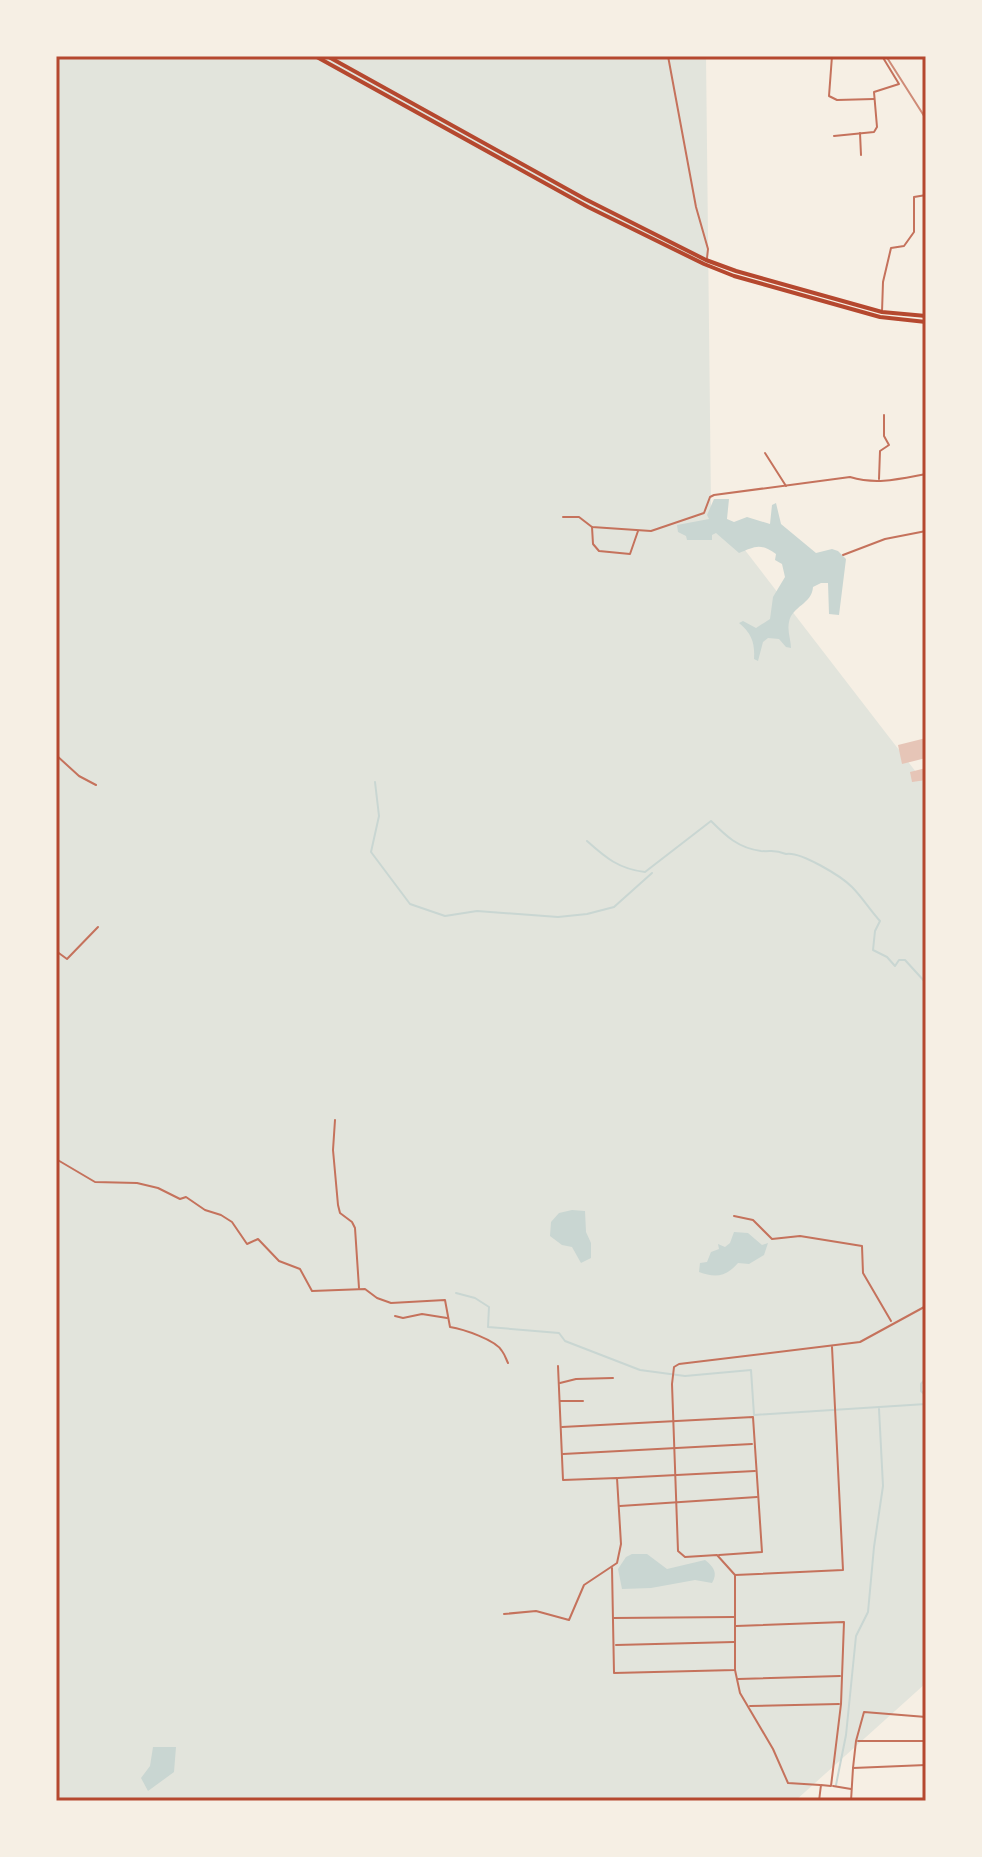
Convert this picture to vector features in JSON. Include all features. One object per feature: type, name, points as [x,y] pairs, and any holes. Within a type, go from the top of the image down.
[{"type":"main road","points":[[315,56],[588,207],[704,264],[734,276],[880,317],[926,319]]},
{"type":"main road","points":[[327,56],[585,199],[706,260],[882,312],[926,319]]},
{"type":"street","points":[[668,56],[696,207],[708,249],[706,260]]},
{"type":"street","points":[[832,56],[829,96],[837,100],[875,99]]},
{"type":"street","points":[[834,136],[874,132],[877,127],[874,92],[899,84],[882,56]]},
{"type":"street","points":[[860,133],[861,155]]},
{"type":"street","points":[[882,312],[883,282],[891,248],[904,246],[914,232],[914,197],[926,195]]},
{"type":"street","points":[[879,482],[880,451],[889,445],[884,436],[884,415]]},
{"type":"street","points":[[765,453],[787,486]]},
{"type":"street","points":[[563,517],[579,517],[592,527],[651,531],[702,514],[714,495],[850,477],[879,482],[926,474]]},
{"type":"street","points":[[592,527],[593,544],[599,551],[622,554],[630,554],[638,530]]},
{"type":"street","points":[[843,555],[885,539],[926,531]]},
{"type":"street","points":[[56,755],[79,776],[96,785]]},
{"type":"street","points":[[56,951],[67,959],[98,927]]},
{"type":"street","points":[[335,1120],[333,1150],[338,1205],[340,1213],[355,1228],[359,1289]]},
{"type":"street","points":[[56,1159],[95,1182],[137,1183],[158,1188],[180,1199],[186,1197],[205,1210],[221,1215],[232,1222],[247,1244],[258,1239],[279,1261],[300,1269],[312,1291],[365,1289],[391,1303],[445,1300],[450,1327],[470,1331],[502,1349],[508,1363]]},
{"type":"street","points":[[734,1216],[753,1220],[772,1239],[800,1236],[862,1246],[863,1273],[892,1322]]},
{"type":"street","points":[[561,1427],[673,1422],[753,1417],[762,1552],[685,1557],[678,1551],[677,1502],[674,1447],[673,1422],[672,1384],[674,1367],[860,1342],[926,1306]]},
{"type":"street","points":[[395,1316],[403,1318],[422,1314],[448,1318]]},
{"type":"street","points":[[735,1575],[843,1570],[832,1345]]},
{"type":"street","points":[[558,1366],[563,1480],[756,1471]]},
{"type":"street","points":[[559,1383],[576,1379],[613,1378]]},
{"type":"street","points":[[560,1401],[583,1401]]},
{"type":"street","points":[[562,1454],[754,1444]]},
{"type":"street","points":[[504,1614],[536,1611],[569,1620],[584,1585],[617,1563],[621,1544],[617,1478]]},
{"type":"street","points":[[619,1506],[758,1497]]},
{"type":"street","points":[[717,1555],[735,1575],[735,1670],[740,1693],[773,1749],[788,1783],[852,1789]]},
{"type":"street","points":[[612,1568],[614,1673],[735,1670]]},
{"type":"street","points":[[613,1618],[735,1617]]},
{"type":"street","points":[[735,1626],[844,1622],[841,1704],[831,1786]]},
{"type":"street","points":[[614,1645],[735,1642]]},
{"type":"street","points":[[737,1679],[841,1676]]},
{"type":"street","points":[[748,1706],[841,1704]]},
{"type":"street","points":[[851,1801],[856,1741],[864,1712],[926,1717]]},
{"type":"street","points":[[856,1741],[926,1741]]},
{"type":"street","points":[[853,1768],[926,1765]]},
{"type":"street","points":[[819,1801],[821,1785]]},
{"type":"shaded area","points":[[56,56],[706,56],[711,506],[926,785],[926,1683],[795,1801],[56,1801]]},
{"type":"shaded area","points":[[714,499],[729,499],[727,519],[734,522],[747,517],[770,524],[772,505],[776,503],[781,524],[816,553],[832,549],[838,551],[846,559],[839,615],[829,614],[828,583],[813,587],[812,593],[789,622],[791,648],[779,639],[768,638],[763,642],[758,661],[754,659],[752,639],[739,623],[743,621],[756,628],[770,619],[773,597],[785,577],[782,564],[775,560],[776,554],[766,548],[739,553],[716,533],[712,535],[712,540],[687,540],[678,532],[677,525],[709,519],[707,515]]},
{"type":"shaded area","points":[[585,1211],[586,1232],[591,1243],[591,1258],[581,1263],[572,1247],[562,1245],[550,1236],[551,1222],[559,1213]]},
{"type":"shaded area","points":[[734,1232],[748,1233],[762,1245],[768,1243],[764,1255],[749,1264],[738,1263],[720,1275],[699,1272],[700,1263],[707,1262],[711,1252],[719,1249],[718,1244],[725,1247],[730,1243]]},
{"type":"shaded area","points":[[632,1554],[647,1554],[667,1569],[705,1560],[711,1565],[715,1576],[712,1583],[695,1580],[651,1588],[622,1589],[618,1569]]},
{"type":"shaded area","points":[[153,1747],[176,1747],[174,1772],[148,1791],[141,1778],[150,1766]]},
{"type":"building","points":[[926,738],[926,758],[902,764],[898,745]]},
{"type":"building","points":[[926,768],[926,780],[912,782],[910,772]]},
{"type":"waterway","points":[[375,782],[379,816],[371,852],[410,904],[445,916],[477,911],[558,917],[587,914],[614,907],[652,873]]},
{"type":"waterway","points":[[587,841],[613,862],[645,872],[711,821],[727,836],[746,847],[810,860],[852,887],[880,921],[875,931],[873,950],[887,957],[895,966],[899,960],[905,960],[926,983]]},
{"type":"waterway","points":[[456,1293],[475,1298],[489,1307],[488,1327],[559,1333],[565,1341],[640,1370],[685,1376],[751,1370],[754,1415],[926,1404]]},
{"type":"waterway","points":[[926,1378],[921,1384],[921,1391],[926,1396]]},
{"type":"waterway","points":[[836,1785],[846,1735],[856,1636],[868,1612],[883,1486],[879,1409]]},
{"type":"railway","points":[[886,56],[926,119]]}]
